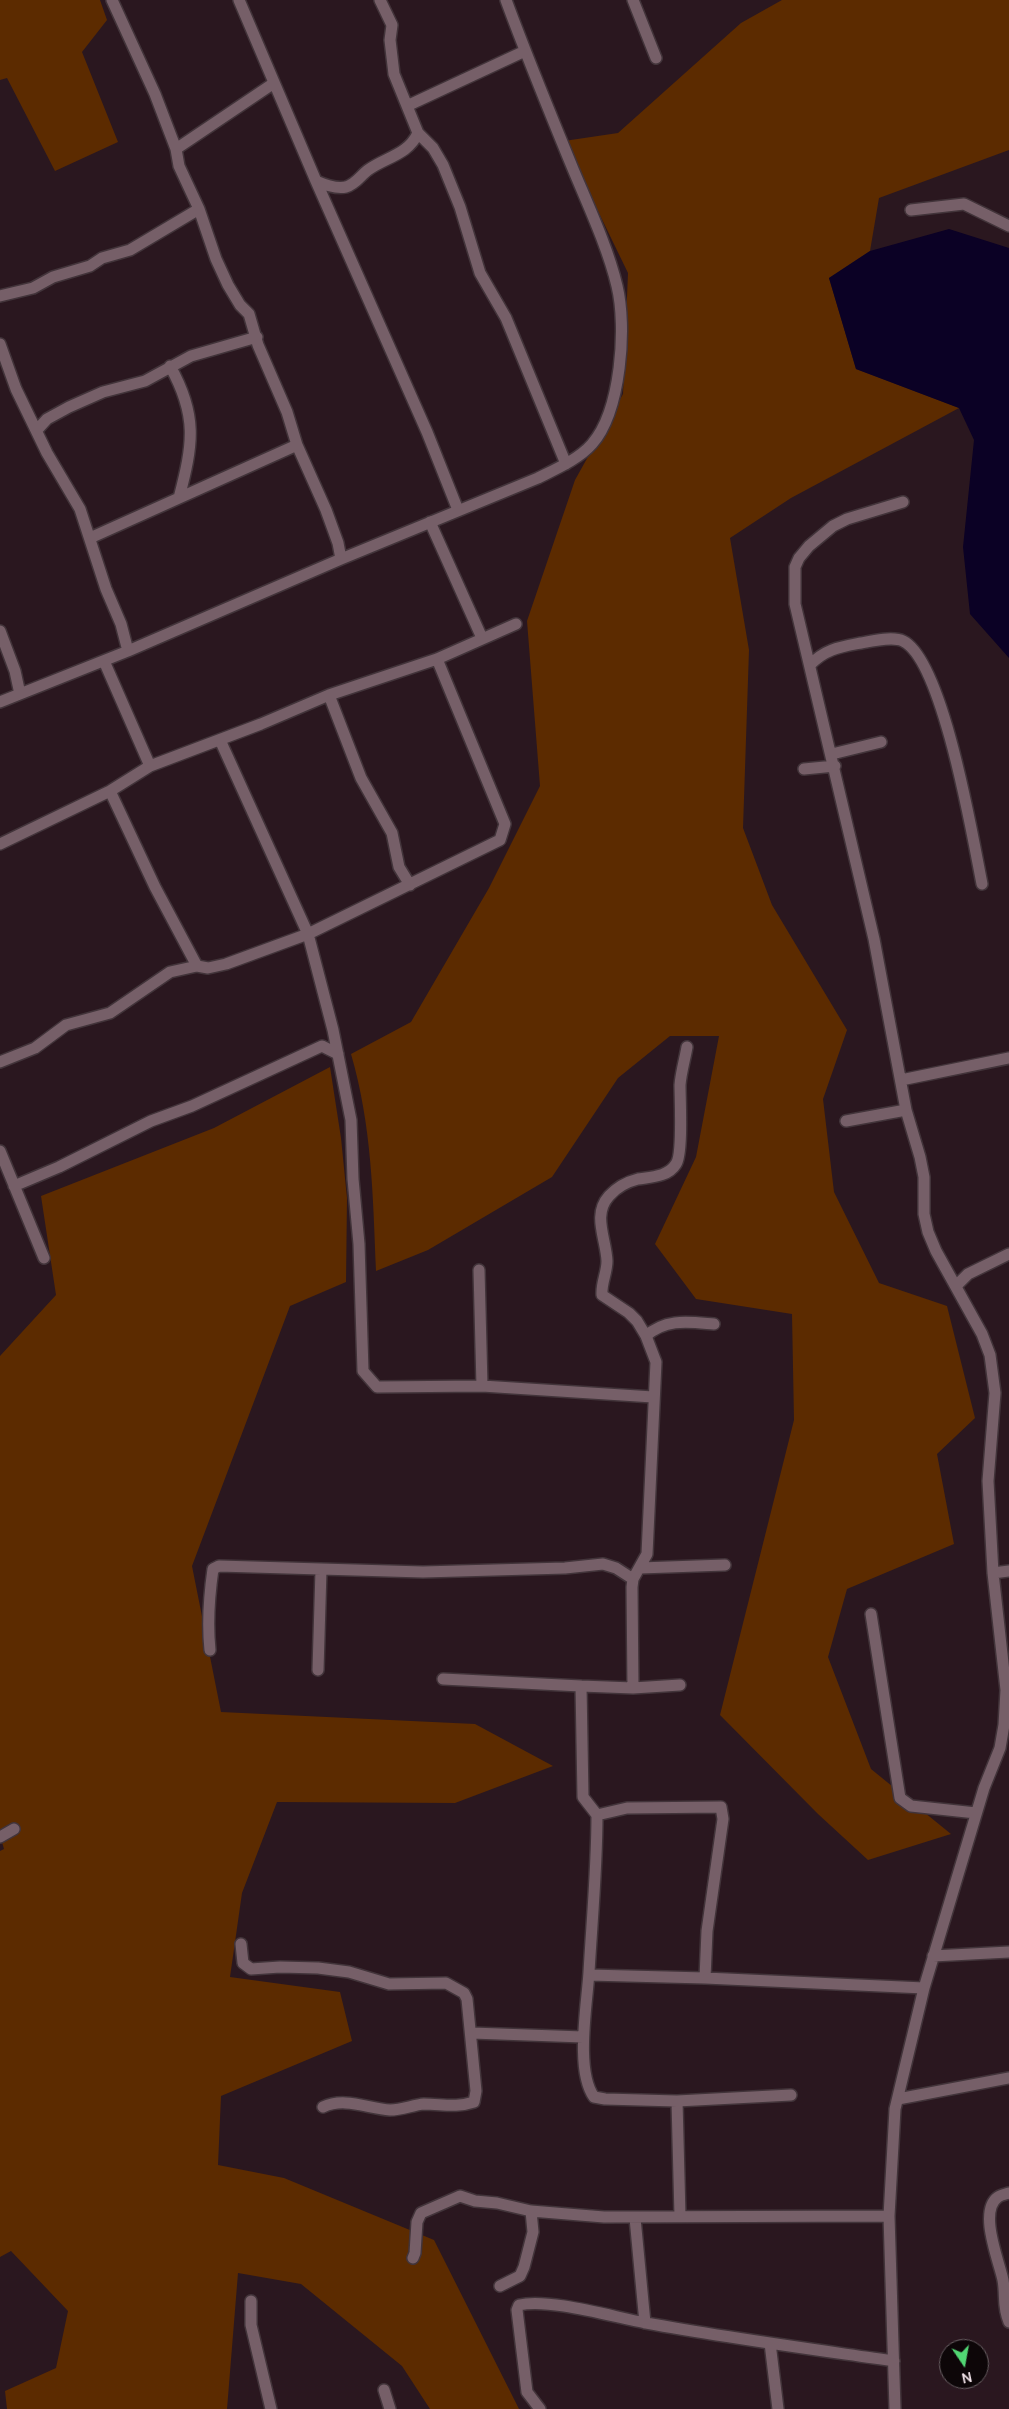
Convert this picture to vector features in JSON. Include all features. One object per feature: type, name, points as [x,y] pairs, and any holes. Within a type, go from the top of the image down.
[{"type":"street","points":[[112,0],[155,94],[176,149],[179,166],[199,209],[224,276],[240,306],[250,314],[256,337],[279,397],[287,412],[297,445],[326,510],[338,543],[340,559]]},
{"type":"street","points":[[239,0],[316,181],[430,439],[458,510]]},
{"type":"street","points":[[380,0],[392,25],[390,40],[394,74],[409,105],[418,133],[433,148],[442,165],[460,206],[480,273],[506,318],[566,464]]},
{"type":"street","points":[[0,702],[104,661],[340,559],[538,478],[566,464],[592,444],[603,424],[616,389],[623,341],[617,287],[587,200],[525,51],[506,0]]},
{"type":"street","points":[[633,0],[656,58]]},
{"type":"street","points":[[409,105],[525,51]]},
{"type":"street","points":[[176,149],[274,83]]},
{"type":"street","points":[[316,181],[331,187],[346,187],[353,184],[369,170],[402,152],[415,141],[418,133]]},
{"type":"street","points":[[911,210],[964,204],[1009,226]]},
{"type":"street","points":[[0,296],[33,288],[53,277],[90,266],[102,258],[130,250],[199,209]]},
{"type":"street","points":[[37,430],[48,419],[69,407],[103,392],[145,381],[191,356],[256,337]]},
{"type":"street","points":[[0,344],[16,389],[47,453],[80,510],[109,598],[121,624],[128,651]]},
{"type":"street","points":[[170,366],[184,391],[192,424],[188,463],[179,498]]},
{"type":"street","points":[[90,538],[297,445]]},
{"type":"street","points":[[895,2409],[888,2216],[895,2109],[924,1988],[976,1813],[1004,1747],[1006,1690],[993,1573],[988,1481],[995,1393],[990,1355],[982,1334],[928,1232],[924,1214],[924,1177],[906,1110],[874,940],[796,604],[793,577],[799,558],[832,526],[847,519],[903,502]]},
{"type":"street","points":[[430,522],[482,638]]},
{"type":"street","points":[[0,844],[110,791],[150,766],[220,740],[329,695],[437,659],[516,624]]},
{"type":"street","points":[[0,631],[15,671],[20,694]]},
{"type":"street","points":[[810,665],[820,655],[834,648],[866,642],[895,640],[903,641],[922,661],[958,761],[982,884]]},
{"type":"street","points":[[0,1062],[35,1048],[66,1025],[110,1013],[170,972],[197,966],[208,968],[226,964],[308,934],[500,840],[505,824],[437,659]]},
{"type":"street","points":[[104,661],[150,766]]},
{"type":"street","points":[[329,695],[361,778],[392,833],[399,867],[410,885]]},
{"type":"street","points":[[220,740],[308,934],[338,1054],[351,1120],[353,1179],[360,1244],[364,1372],[377,1387],[482,1386],[653,1397]]},
{"type":"street","points":[[832,754],[881,742]]},
{"type":"street","points":[[804,769],[835,766]]},
{"type":"street","points":[[110,791],[155,887],[197,966]]},
{"type":"street","points":[[14,1186],[59,1167],[151,1121],[192,1106],[322,1046],[338,1054]]},
{"type":"street","points":[[633,1688],[633,1579],[647,1554],[656,1362],[646,1336],[629,1313],[602,1295],[601,1286],[607,1267],[606,1249],[599,1218],[602,1204],[616,1187],[638,1179],[660,1175],[676,1166],[679,1158],[679,1136],[682,1124],[680,1083],[687,1047]]},
{"type":"street","points":[[901,1080],[1009,1058]]},
{"type":"street","points":[[846,1122],[906,1110]]},
{"type":"street","points":[[0,1151],[44,1258]]},
{"type":"street","points":[[956,1286],[968,1274],[1009,1254]]},
{"type":"street","points":[[479,1270],[482,1386]]},
{"type":"street","points":[[646,1336],[658,1327],[671,1323],[714,1324]]},
{"type":"street","points":[[210,1650],[207,1621],[213,1569],[219,1566],[423,1572],[565,1568],[604,1564],[616,1568],[633,1579]]},
{"type":"street","points":[[640,1568],[725,1565]]},
{"type":"street","points":[[318,1670],[321,1570]]},
{"type":"street","points":[[993,1573],[1009,1572]]},
{"type":"street","points":[[871,1614],[900,1798],[911,1806],[976,1813]]},
{"type":"street","points":[[443,1679],[633,1688],[680,1685]]},
{"type":"street","points":[[581,1686],[583,1797],[597,1815],[589,1975],[583,2037],[588,2088],[594,2097],[677,2101],[791,2095]]},
{"type":"street","points":[[597,1815],[627,1808],[721,1807],[723,1819],[707,1931],[705,1978]]},
{"type":"street","points":[[0,1837],[14,1829]]},
{"type":"street","points":[[242,1944],[243,1964],[251,1969],[280,1967],[318,1968],[349,1972],[389,1984],[451,1984],[464,1993],[467,1999],[472,2033],[476,2091],[474,2102],[457,2107],[424,2104],[393,2110],[353,2105],[344,2101],[335,2102],[323,2107]]},
{"type":"street","points":[[933,1956],[1009,1952]]},
{"type":"street","points":[[589,1975],[705,1978],[924,1988]]},
{"type":"street","points":[[472,2033],[583,2037]]},
{"type":"street","points":[[898,2099],[1009,2078]]},
{"type":"street","points":[[677,2101],[680,2216]]},
{"type":"street","points":[[1009,2193],[997,2198],[990,2210],[989,2221],[1003,2281],[1003,2308],[1009,2322]]},
{"type":"street","points":[[413,2258],[415,2253],[416,2222],[422,2213],[456,2196],[531,2211],[635,2218],[680,2216],[888,2216]]},
{"type":"street","points":[[500,2286],[520,2276],[524,2267],[534,2232],[531,2211]]},
{"type":"street","points":[[635,2218],[645,2323]]},
{"type":"street","points":[[251,2301],[251,2325],[271,2409]]},
{"type":"street","points":[[540,2409],[527,2392],[517,2310],[519,2304],[528,2303],[573,2308],[645,2323],[894,2361]]},
{"type":"street","points":[[770,2343],[778,2409]]},
{"type":"street","points":[[384,2390],[390,2409]]},
{"type":"shaded area","points":[[0,0],[100,0],[107,20],[82,52],[118,142],[55,171],[7,78],[0,80]]},
{"type":"shaded area","points":[[782,0],[1009,0],[1009,150],[879,198],[870,251],[829,278],[856,369],[959,408],[791,498],[730,538],[749,650],[743,828],[772,905],[847,1030],[823,1099],[834,1192],[879,1283],[947,1306],[975,1418],[937,1454],[954,1544],[847,1589],[828,1657],[871,1769],[951,1834],[868,1860],[818,1814],[720,1715],[794,1420],[792,1314],[696,1299],[655,1244],[696,1157],[719,1036],[670,1036],[618,1078],[552,1177],[428,1250],[376,1271],[367,1135],[358,1081],[351,1054],[411,1022],[489,888],[540,786],[527,621],[575,480],[623,394],[628,273],[564,141],[618,133],[741,23]]},
{"type":"shaded area","points":[[949,229],[1009,248],[1009,658],[970,614],[963,547],[974,440],[959,408],[856,369],[829,278],[870,251]]},
{"type":"shaded area","points":[[330,1067],[341,1138],[347,1198],[346,1282],[290,1306],[192,1566],[221,1712],[475,1724],[553,1766],[455,1803],[277,1802],[242,1893],[230,1977],[340,1992],[352,2041],[221,2096],[218,2165],[284,2178],[434,2240],[519,2409],[430,2409],[402,2366],[301,2284],[238,2273],[227,2409],[7,2409],[5,2391],[56,2368],[68,2311],[11,2251],[0,2257],[0,1851],[4,1849],[0,1835],[0,1356],[56,1295],[41,1196],[214,1128]]}]
